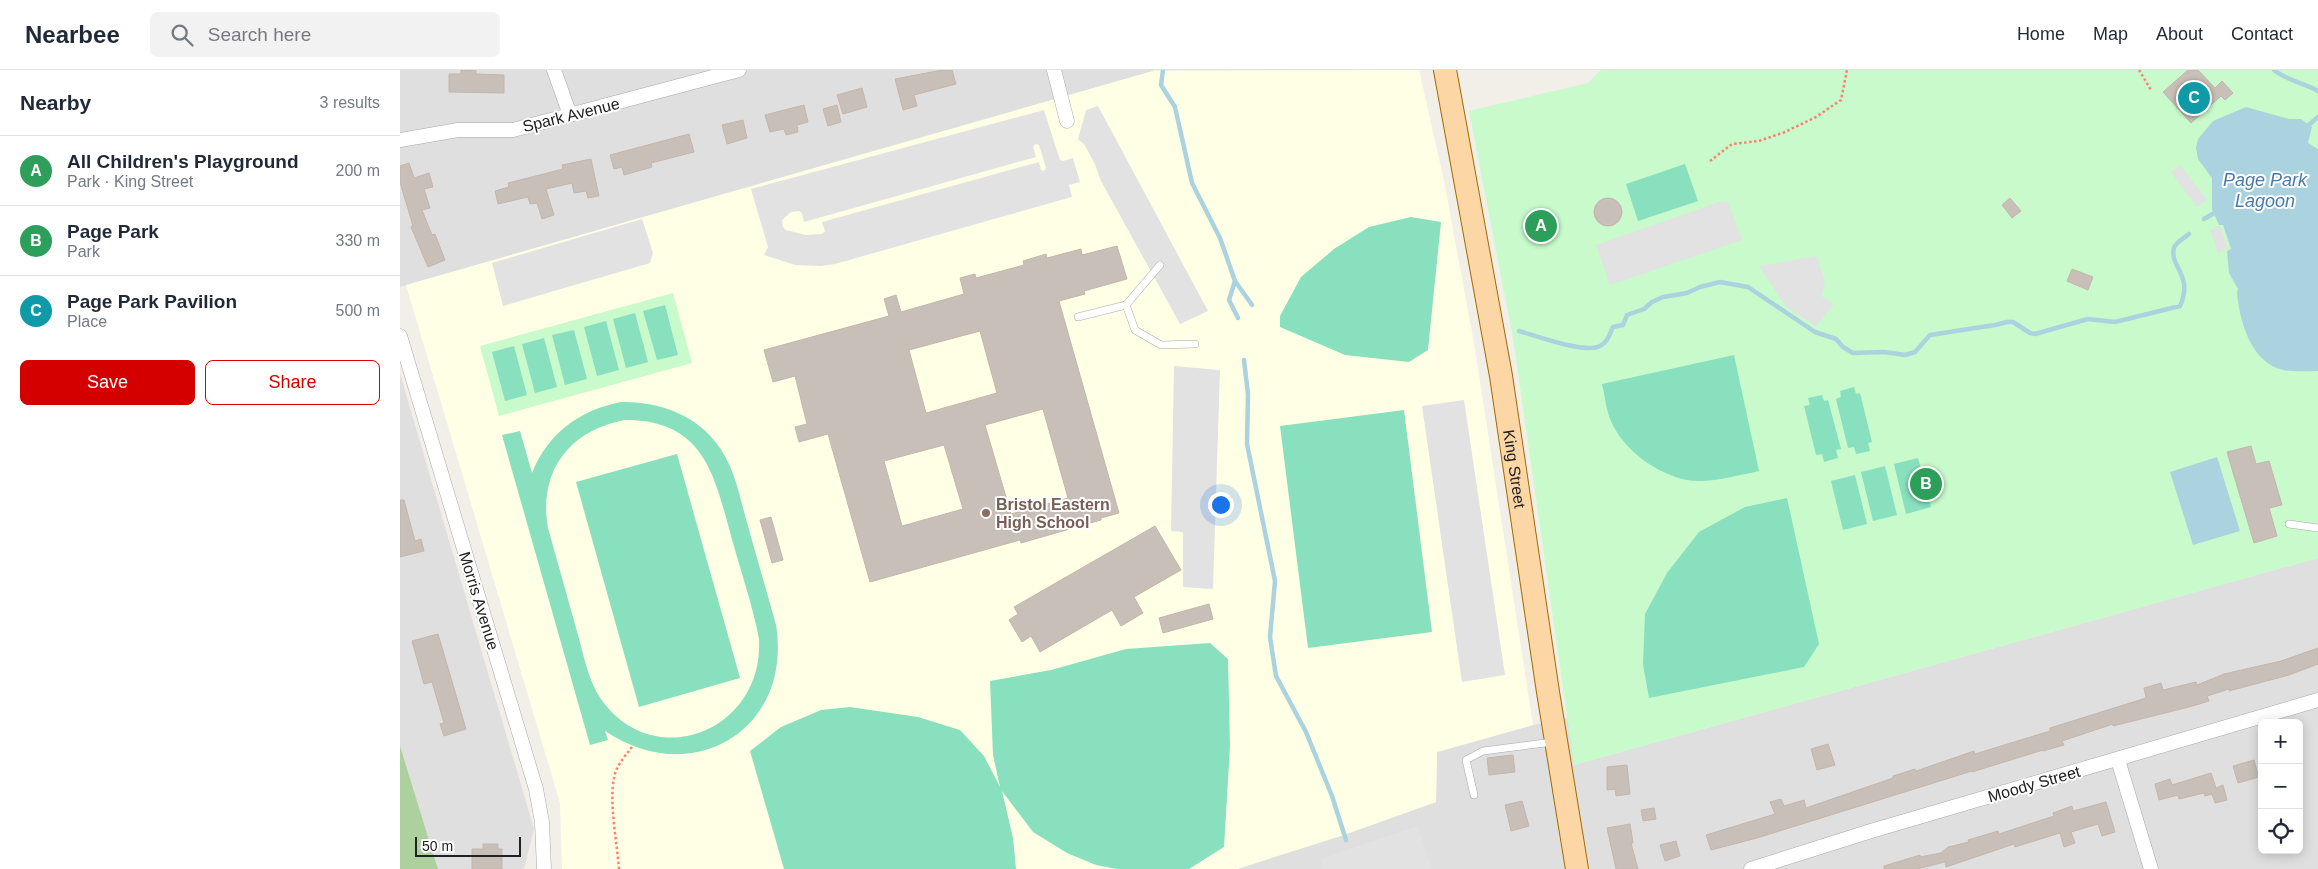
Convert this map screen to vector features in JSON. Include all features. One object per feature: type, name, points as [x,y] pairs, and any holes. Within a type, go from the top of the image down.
[{"type":"main road","name":"King Street","points":[[1445,70],[1501,376],[1576,869]]},
{"type":"street","points":[[554,70],[570,115]]},
{"type":"street","name":"Spark Avenue","points":[[400,140],[458,130],[513,130],[740,70]]},
{"type":"street","points":[[1054,70],[1067,121]]},
{"type":"street","name":"Morris Avenue","points":[[400,336],[402,351],[536,789],[542,822],[544,869]]},
{"type":"street","name":"Moody Street","points":[[1751,869],[1871,831],[2318,700]]},
{"type":"street","points":[[2118,760],[2151,869]]},
{"type":"lane","points":[[1078,317],[1126,305],[1160,265]]},
{"type":"lane","points":[[1126,305],[1135,330],[1161,345],[1195,344]]},
{"type":"lane","points":[[2289,524],[2318,528]]},
{"type":"lane","points":[[1474,795],[1466,760],[1483,751],[1556,741]]},
{"type":"path","points":[[1710,161],[1732,144],[1759,141],[1776,135],[1832,108],[1841,100],[1847,70]]},
{"type":"path","points":[[2139,70],[2151,90]]},
{"type":"path","points":[[619,869],[614,809],[614,777],[621,761],[632,747]]},
{"type":"shaded area","points":[[400,70],[1153,70],[1153,71],[400,287]]},
{"type":"shaded area","name":"Bristol Eastern High School","points":[[1419,70],[1444,181],[1475,349],[1533,725],[1437,752],[1436,802],[1344,835],[1237,869],[562,869],[560,803],[406,285],[1153,71]]},
{"type":"shaded area","points":[[1098,106],[1208,311],[1180,324],[1101,181],[1095,164],[1084,144],[1078,139],[1086,110]]},
{"type":"shaded area","points":[[1044,110],[1060,160],[1073,158],[1080,182],[1069,185],[1072,197],[835,264],[821,266],[795,265],[764,255],[768,247],[751,189]],"holes":[[[1035,144],[1039,145],[1046,168],[1044,171],[1041,170],[1039,162],[822,222],[825,231],[822,234],[806,235],[786,230],[783,227],[782,220],[791,212],[799,211],[802,213],[804,222],[1036,157],[1033,147]]]},
{"type":"shaded area","points":[[2180,165],[2207,200],[2197,207],[2171,172]]},
{"type":"shaded area","points":[[1722,201],[1728,202],[1742,240],[1610,285],[1596,245]]},
{"type":"shaded area","points":[[642,219],[653,253],[650,263],[503,306],[492,263]]},
{"type":"shaded area","points":[[2220,226],[2228,249],[2218,253],[2210,230]]},
{"type":"shaded area","points":[[1817,256],[1825,283],[1821,296],[1834,304],[1816,326],[1786,307],[1759,266]]},
{"type":"shaded area","points":[[1174,366],[1220,370],[1213,589],[1183,587],[1183,532],[1171,531]]},
{"type":"shaded area","points":[[400,374],[534,829],[524,869],[438,869],[400,746]]},
{"type":"shaded area","points":[[1464,400],[1505,675],[1462,682],[1422,406]]},
{"type":"shaded area","points":[[2318,558],[2318,869],[1590,869],[1582,829],[1559,835],[1565,869],[1237,869],[1436,802],[1437,752],[1533,725],[1568,718],[1574,765]]},
{"type":"shaded area","points":[[1418,826],[1432,869],[1323,869],[1321,859]]},
{"type":"green space","points":[[1601,70],[2318,70],[2318,558],[1574,765],[1513,338],[1469,111],[1588,83]]},
{"type":"green space","points":[[1685,164],[1698,201],[1638,221],[1626,184]]},
{"type":"green space","points":[[1411,217],[1441,222],[1428,350],[1409,362],[1345,355],[1280,327],[1280,316],[1301,277],[1334,249],[1369,227]]},
{"type":"green space","points":[[673,293],[692,363],[499,416],[480,346]]},
{"type":"green space","points":[[665,305],[678,355],[657,360],[643,311]]},
{"type":"green space","points":[[635,313],[648,362],[626,368],[613,319]]},
{"type":"green space","points":[[606,321],[619,370],[597,376],[584,327]]},
{"type":"green space","points":[[574,330],[587,379],[565,385],[552,335]]},
{"type":"green space","points":[[544,338],[557,387],[535,393],[522,344]]},
{"type":"green space","points":[[514,346],[527,395],[505,401],[492,352]]},
{"type":"green space","points":[[1734,355],[1759,471],[1704,481],[1676,477],[1642,459],[1632,451],[1616,432],[1608,412],[1602,384]]},
{"type":"green space","points":[[1854,387],[1856,394],[1860,393],[1872,442],[1868,443],[1870,451],[1856,454],[1854,447],[1848,448],[1836,399],[1841,397],[1840,391]]},
{"type":"green space","points":[[1822,395],[1824,401],[1828,400],[1841,449],[1836,450],[1838,458],[1824,462],[1822,454],[1816,455],[1804,406],[1810,405],[1808,398]]},
{"type":"green space","points":[[621,402],[655,405],[685,416],[711,436],[721,449],[735,479],[773,613],[776,625],[777,662],[769,694],[752,720],[730,740],[702,751],[671,754],[638,748],[605,731],[608,740],[590,745],[502,435],[520,431],[532,473],[547,446],[556,435],[579,417]],"holes":[[[625,420],[652,423],[674,430],[690,442],[703,458],[713,476],[754,615],[759,639],[756,671],[744,698],[725,719],[701,732],[675,737],[648,734],[623,722],[601,699],[597,692],[587,668],[548,528],[546,508],[548,489],[553,472],[573,444],[588,433],[605,425]]]},
{"type":"green space","points":[[1404,410],[1432,632],[1308,648],[1280,426]]},
{"type":"green space","points":[[677,454],[740,678],[639,707],[576,482]]},
{"type":"green space","points":[[1918,458],[1931,507],[1906,514],[1894,464]]},
{"type":"green space","points":[[1885,466],[1897,515],[1873,521],[1861,472]]},
{"type":"green space","points":[[1855,475],[1867,524],[1843,530],[1831,481]]},
{"type":"green space","points":[[1787,498],[1819,644],[1804,667],[1649,698],[1643,664],[1645,614],[1667,573],[1699,532],[1745,507]]},
{"type":"green space","points":[[1210,643],[1228,659],[1230,746],[1224,847],[1189,869],[1117,869],[1096,865],[1067,853],[1033,832],[1002,791],[1013,838],[1016,869],[784,869],[750,751],[781,727],[821,710],[850,707],[918,717],[960,730],[984,756],[1000,787],[993,755],[990,681],[1051,670],[1126,649]]},
{"type":"green space","points":[[400,746],[438,869],[400,869]]},
{"type":"water","name":"Page Park Lagoon","points":[[2246,107],[2289,119],[2301,119],[2312,127],[2308,143],[2318,149],[2318,371],[2283,370],[2272,366],[2263,359],[2255,350],[2244,327],[2238,303],[2238,289],[2229,273],[2227,251],[2231,249],[2223,225],[2219,225],[2212,209],[2212,178],[2198,159],[2196,148],[2198,139],[2213,121]]},
{"type":"water","points":[[2217,457],[2240,531],[2193,545],[2170,472]]},
{"type":"building","points":[[461,70],[476,70],[476,74],[504,75],[504,93],[449,92],[449,74],[461,74]]},
{"type":"building","points":[[942,70],[952,70],[956,84],[914,95],[917,106],[903,110],[895,79]]},
{"type":"building","points":[[2188,70],[2198,70],[2215,88],[2222,81],[2233,93],[2225,100],[2221,96],[2191,123],[2163,92]]},
{"type":"building","points":[[862,88],[867,107],[843,114],[837,95]]},
{"type":"building","points":[[804,105],[808,122],[797,125],[798,132],[786,135],[784,129],[770,132],[765,115]]},
{"type":"building","points":[[837,105],[841,122],[828,126],[823,109]]},
{"type":"building","points":[[743,120],[747,138],[727,144],[722,125]]},
{"type":"building","points":[[689,134],[694,152],[651,163],[652,167],[624,175],[622,167],[614,169],[610,155]]},
{"type":"building","points":[[591,159],[599,196],[588,198],[586,191],[574,193],[572,183],[546,189],[554,215],[542,219],[537,203],[530,204],[528,197],[498,204],[495,191],[509,187],[508,183],[563,169],[562,165]]},
{"type":"building","points":[[409,163],[414,178],[429,173],[433,187],[424,189],[430,208],[422,210],[432,235],[435,234],[445,260],[428,267],[411,227],[413,226],[400,182],[400,166]]},
{"type":"building","points":[[1608,198],[1618,202],[1622,212],[1618,222],[1608,226],[1598,222],[1594,212],[1598,202]]},
{"type":"building","points":[[2010,198],[2021,211],[2012,218],[2002,205]]},
{"type":"building","points":[[1117,246],[1127,279],[1084,291],[1085,294],[1059,301],[1119,513],[1021,543],[1020,540],[870,582],[828,434],[799,442],[795,427],[807,424],[795,376],[773,382],[764,350],[889,316],[884,299],[896,295],[901,312],[964,294],[960,278],[975,274],[976,278],[1024,265],[1023,261],[1046,254],[1047,258],[1081,249],[1082,255]],"holes":[[[980,331],[997,393],[926,413],[909,350]],[[1043,409],[1068,498],[1011,514],[985,425]],[[944,445],[963,509],[902,526],[884,461]]]},
{"type":"building","points":[[2072,269],[2093,277],[2088,290],[2067,281]]},
{"type":"building","points":[[2251,446],[2256,464],[2269,461],[2282,505],[2269,508],[2277,536],[2254,543],[2227,452]]},
{"type":"building","points":[[400,500],[404,500],[415,541],[421,539],[424,551],[400,557]]},
{"type":"building","points":[[771,517],[783,560],[772,563],[760,520]]},
{"type":"building","points":[[1155,526],[1181,570],[1134,597],[1143,613],[1121,626],[1112,610],[1040,652],[1031,636],[1022,642],[1009,620],[1018,614],[1014,607]]},
{"type":"building","points":[[1209,604],[1213,619],[1163,633],[1159,618]]},
{"type":"building","points":[[438,634],[466,729],[444,736],[440,724],[444,723],[432,682],[424,684],[412,641]]},
{"type":"building","points":[[2318,648],[2318,664],[2289,675],[2207,696],[2209,701],[2113,726],[2113,724],[2062,741],[2064,745],[1972,771],[1757,838],[1711,850],[1706,835],[1775,814],[1770,802],[1781,799],[1784,806],[1804,800],[1806,808],[1893,778],[1893,776],[1915,769],[1916,771],[1974,751],[1975,754],[2050,731],[2050,728],[2146,698],[2144,688],[2161,683],[2163,690],[2196,682],[2197,685],[2224,674],[2281,661]]},
{"type":"building","points":[[1828,744],[1835,765],[1817,770],[1811,749]]},
{"type":"building","points":[[1513,755],[1515,772],[1489,775],[1487,758]]},
{"type":"building","points":[[2254,760],[2258,777],[2238,783],[2233,766]]},
{"type":"building","points":[[1627,765],[1630,794],[1616,796],[1615,789],[1607,790],[1607,767]]},
{"type":"building","points":[[2211,773],[2216,788],[2223,785],[2227,800],[2215,803],[2212,794],[2205,796],[2204,793],[2179,799],[2178,795],[2159,800],[2155,784],[2170,779],[2172,785]]},
{"type":"building","points":[[1522,801],[1529,826],[1511,831],[1505,805]]},
{"type":"building","points":[[2106,802],[2115,832],[2102,836],[2098,824],[2071,832],[2075,843],[2064,847],[2060,833],[2015,847],[2014,844],[1946,867],[1945,862],[1917,869],[1884,869],[1884,866],[1920,855],[1920,857],[1941,853],[1948,847],[1969,842],[1968,840],[1998,831],[1999,834],[2054,816],[2053,813],[2072,806],[2073,811]]},
{"type":"building","points":[[1654,808],[1656,819],[1643,821],[1641,810]]},
{"type":"building","points":[[1630,824],[1633,843],[1631,843],[1638,869],[1616,869],[1607,828]]},
{"type":"building","points":[[1676,841],[1680,856],[1665,861],[1660,845]]},
{"type":"building","points":[[483,844],[498,844],[498,849],[502,849],[502,869],[472,869],[472,849],[483,849]]},
{"type":"waterway","points":[[1163,70],[1161,85],[1175,107],[1192,183],[1220,238],[1235,281],[1229,300],[1238,318]]},
{"type":"waterway","points":[[2274,70],[2318,91]]},
{"type":"waterway","points":[[2304,129],[2318,117]]},
{"type":"waterway","points":[[2204,219],[2216,212]]},
{"type":"waterway","points":[[1519,331],[1573,346],[1593,348],[1605,342],[1613,327],[1623,325],[1627,315],[1644,309],[1652,302],[1663,297],[1687,293],[1700,287],[1720,282],[1748,287],[1815,332],[1836,339],[1843,347],[1853,353],[1884,352],[1905,355],[1915,352],[1930,335],[2007,322],[2013,322],[2030,333],[2035,334],[2088,319],[2115,322],[2180,306],[2184,295],[2183,279],[2173,255],[2174,248],[2178,242],[2189,234]]},
{"type":"waterway","points":[[1235,281],[1252,305]]},
{"type":"waterway","points":[[1244,360],[1248,394],[1247,444],[1275,581],[1270,637],[1276,676],[1306,732],[1332,796],[1346,840]]},
{"type":"place","name":"Page Park Pavilion","points":[[2194,98]]},
{"type":"place","name":"All Children's Playground","points":[[1541,226]]},
{"type":"place","name":"Page Park","points":[[1926,484]]},
{"type":"place","name":"Bristol Eastern High School","points":[[986,513]]}]
